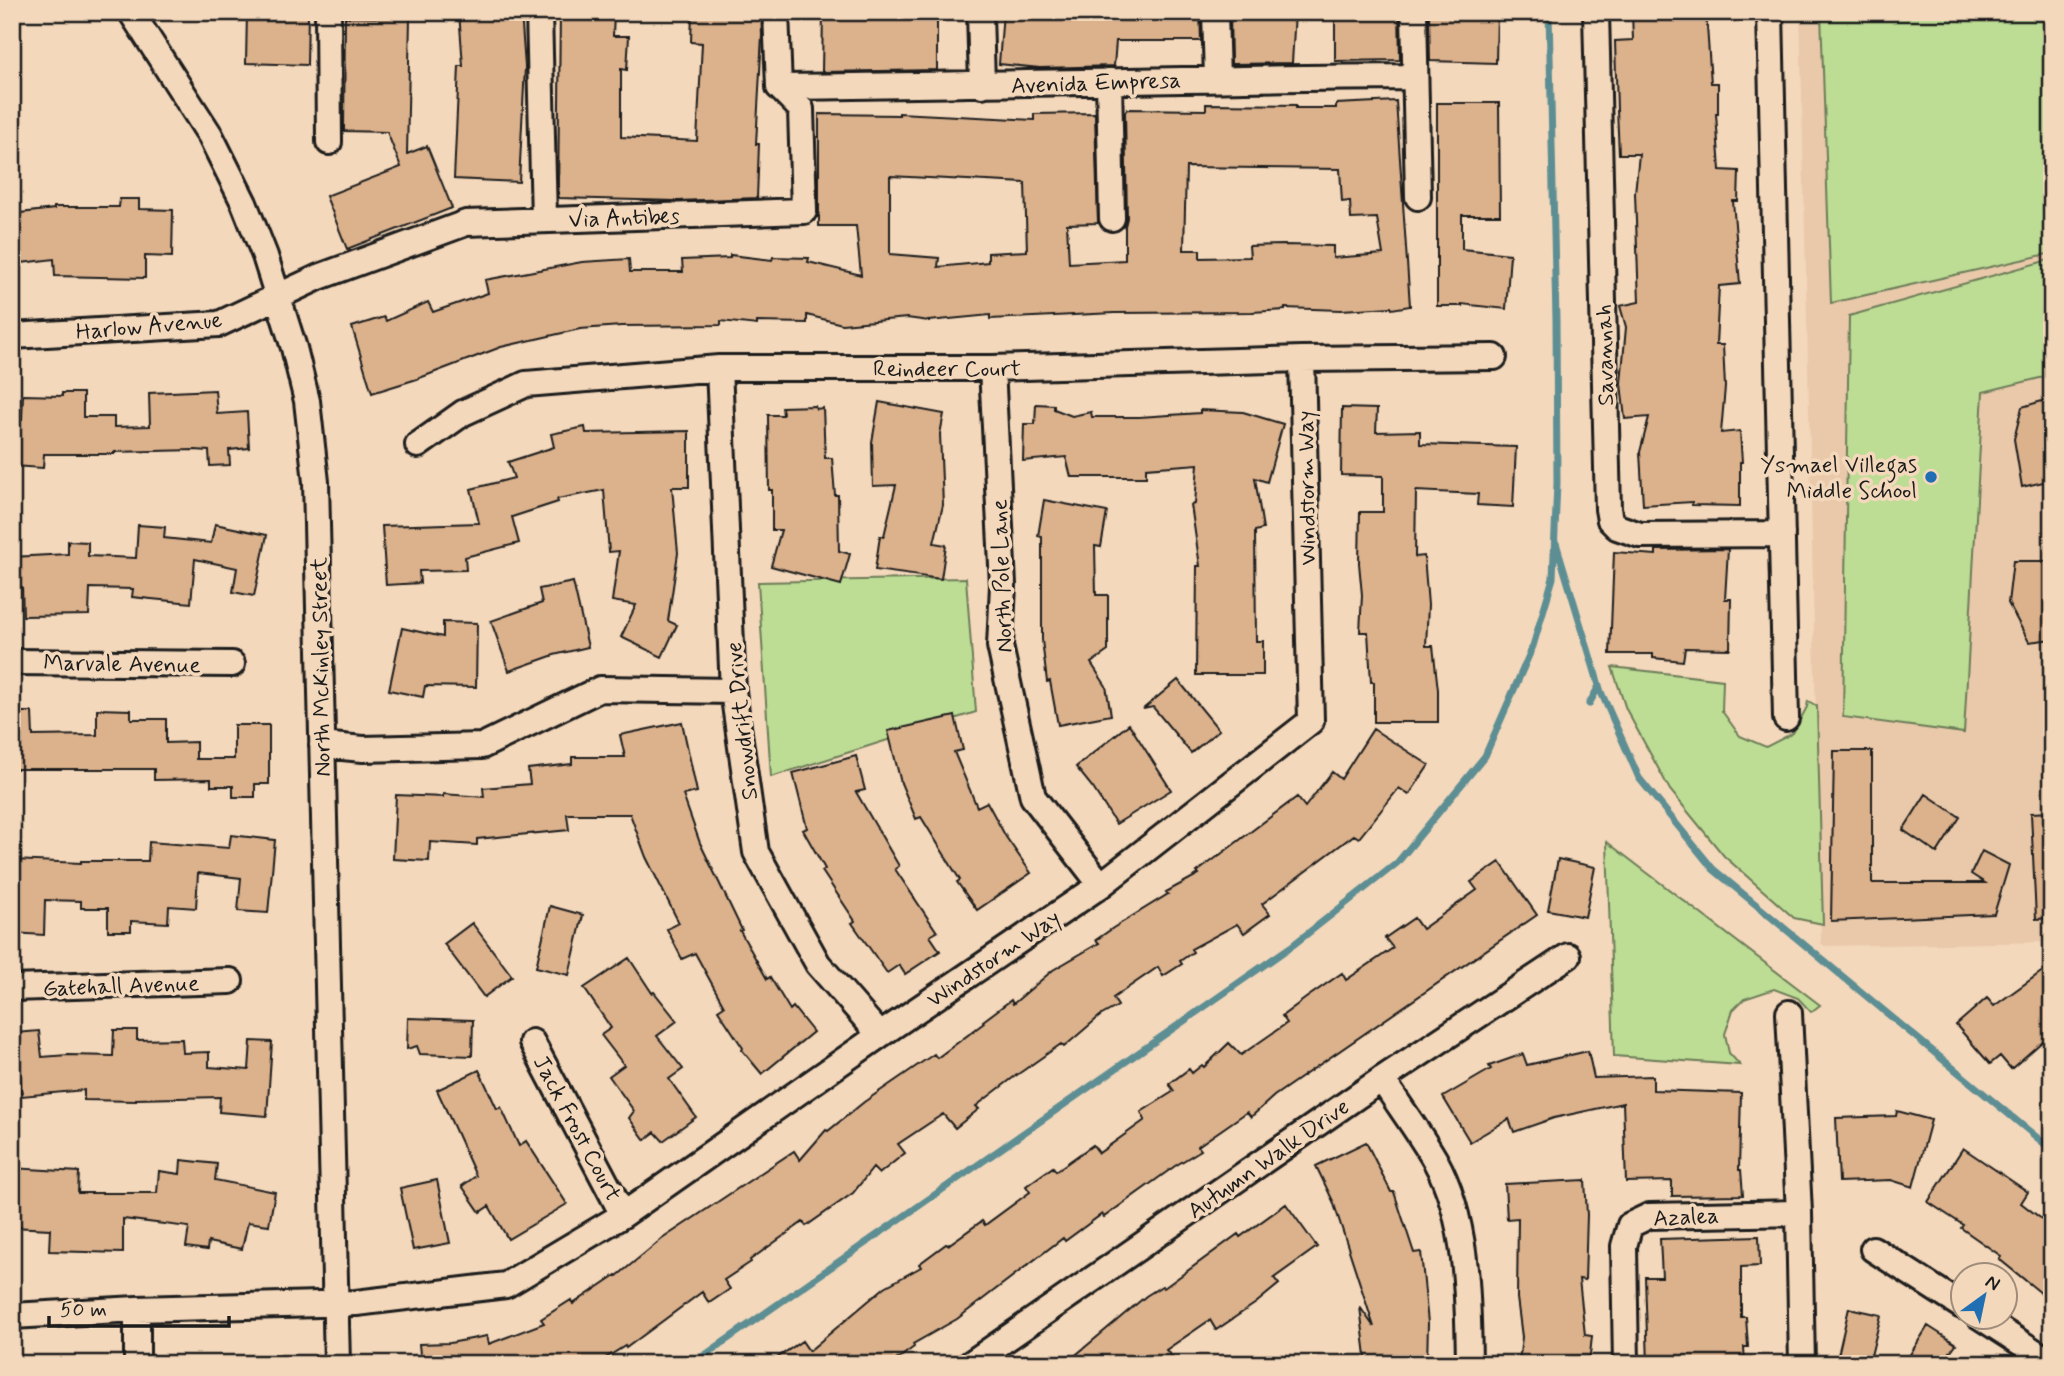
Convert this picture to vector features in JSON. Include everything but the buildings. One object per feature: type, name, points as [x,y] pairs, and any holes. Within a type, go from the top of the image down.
[{"type":"street","name":"North McKinley Street","points":[[131,12],[209,135],[244,204],[278,297],[307,401],[316,482],[337,1364]]},
{"type":"street","points":[[328,12],[328,142]]},
{"type":"street","points":[[539,12],[544,220]]},
{"type":"street","points":[[776,12],[779,87]]},
{"type":"street","points":[[980,12],[982,85]]},
{"type":"street","points":[[1215,12],[1217,78]]},
{"type":"street","points":[[1413,12],[1418,197]]},
{"type":"street","name":"Savannah","points":[[1596,12],[1610,520],[1617,527],[1640,535],[1782,534]]},
{"type":"street","points":[[1770,12],[1786,718]]},
{"type":"street","name":"Avenida Empresa","points":[[779,87],[1413,77]]},
{"type":"street","points":[[1109,81],[1112,218]]},
{"type":"street","name":"Via Antibes","points":[[319,277],[466,223],[804,211],[801,109],[779,87]]},
{"type":"street","name":"Harlow Avenue","points":[[12,336],[219,324],[319,277]]},
{"type":"street","name":"Reindeer Court","points":[[418,445],[463,413],[526,384],[719,368],[992,368],[1302,359],[1494,357]]},
{"type":"street","name":"Windstorm Way","points":[[12,1316],[137,1308],[356,1303],[506,1285],[623,1215],[880,1035],[1101,885],[1311,721],[1302,359]]},
{"type":"street","name":"Snowdrift Drive","points":[[719,368],[733,691],[756,852],[818,964],[880,1035]]},
{"type":"street","name":"North Pole Lane","points":[[992,368],[1003,585],[1000,646],[1033,797],[1101,885]]},
{"type":"street","name":"Marvale Avenue","points":[[12,662],[232,664]]},
{"type":"street","points":[[322,745],[363,749],[482,746],[600,689],[733,691]]},
{"type":"street","name":"Autumn Walk Drive","points":[[970,1364],[1382,1079],[1568,956]]},
{"type":"street","name":"Gatehall Avenue","points":[[12,988],[230,981]]},
{"type":"street","points":[[1789,1013],[1799,1213],[1802,1364]]},
{"type":"street","name":"Jack Frost Court","points":[[532,1042],[623,1215]]},
{"type":"street","points":[[1382,1079],[1436,1161],[1457,1217],[1467,1281],[1469,1364]]},
{"type":"street","name":"Azalea","points":[[1626,1364],[1623,1246],[1630,1225],[1649,1216],[1799,1213]]},
{"type":"street","points":[[1873,1249],[1948,1297]]},
{"type":"street","points":[[137,1308],[137,1364]]},
{"type":"street","points":[[1999,1330],[2048,1362]]},
{"type":"shaded area","name":"Ysmael Villegas Middle School","points":[[1800,12],[2052,12],[2052,942],[1825,946],[1821,943]]},
{"type":"green space","points":[[1821,12],[2052,12],[2052,253],[1831,303]]},
{"type":"green space","points":[[2052,259],[2052,375],[1983,392],[1964,733],[1843,717],[1849,316]]},
{"type":"green space","points":[[966,578],[976,712],[771,777],[758,582]]},
{"type":"green space","points":[[1612,667],[1723,680],[1722,711],[1740,736],[1766,747],[1793,733],[1808,701],[1817,706],[1823,924],[1794,918],[1724,856],[1670,790],[1626,709]]},
{"type":"green space","points":[[1607,842],[1820,1005],[1811,1012],[1798,998],[1774,989],[1744,999],[1733,1010],[1725,1034],[1729,1053],[1740,1065],[1614,1056]]},
{"type":"waterway","points":[[692,1364],[1293,945],[1397,863],[1485,756],[1533,646],[1553,578],[1557,483],[1556,320],[1549,12]]},
{"type":"waterway","points":[[1556,543],[1601,692],[1639,778],[1713,869],[2052,1150]]},
{"type":"waterway","points":[[1589,704],[1599,686]]},
{"type":"place","name":"Ysmael Villegas Middle School","points":[[1931,477]]}]
